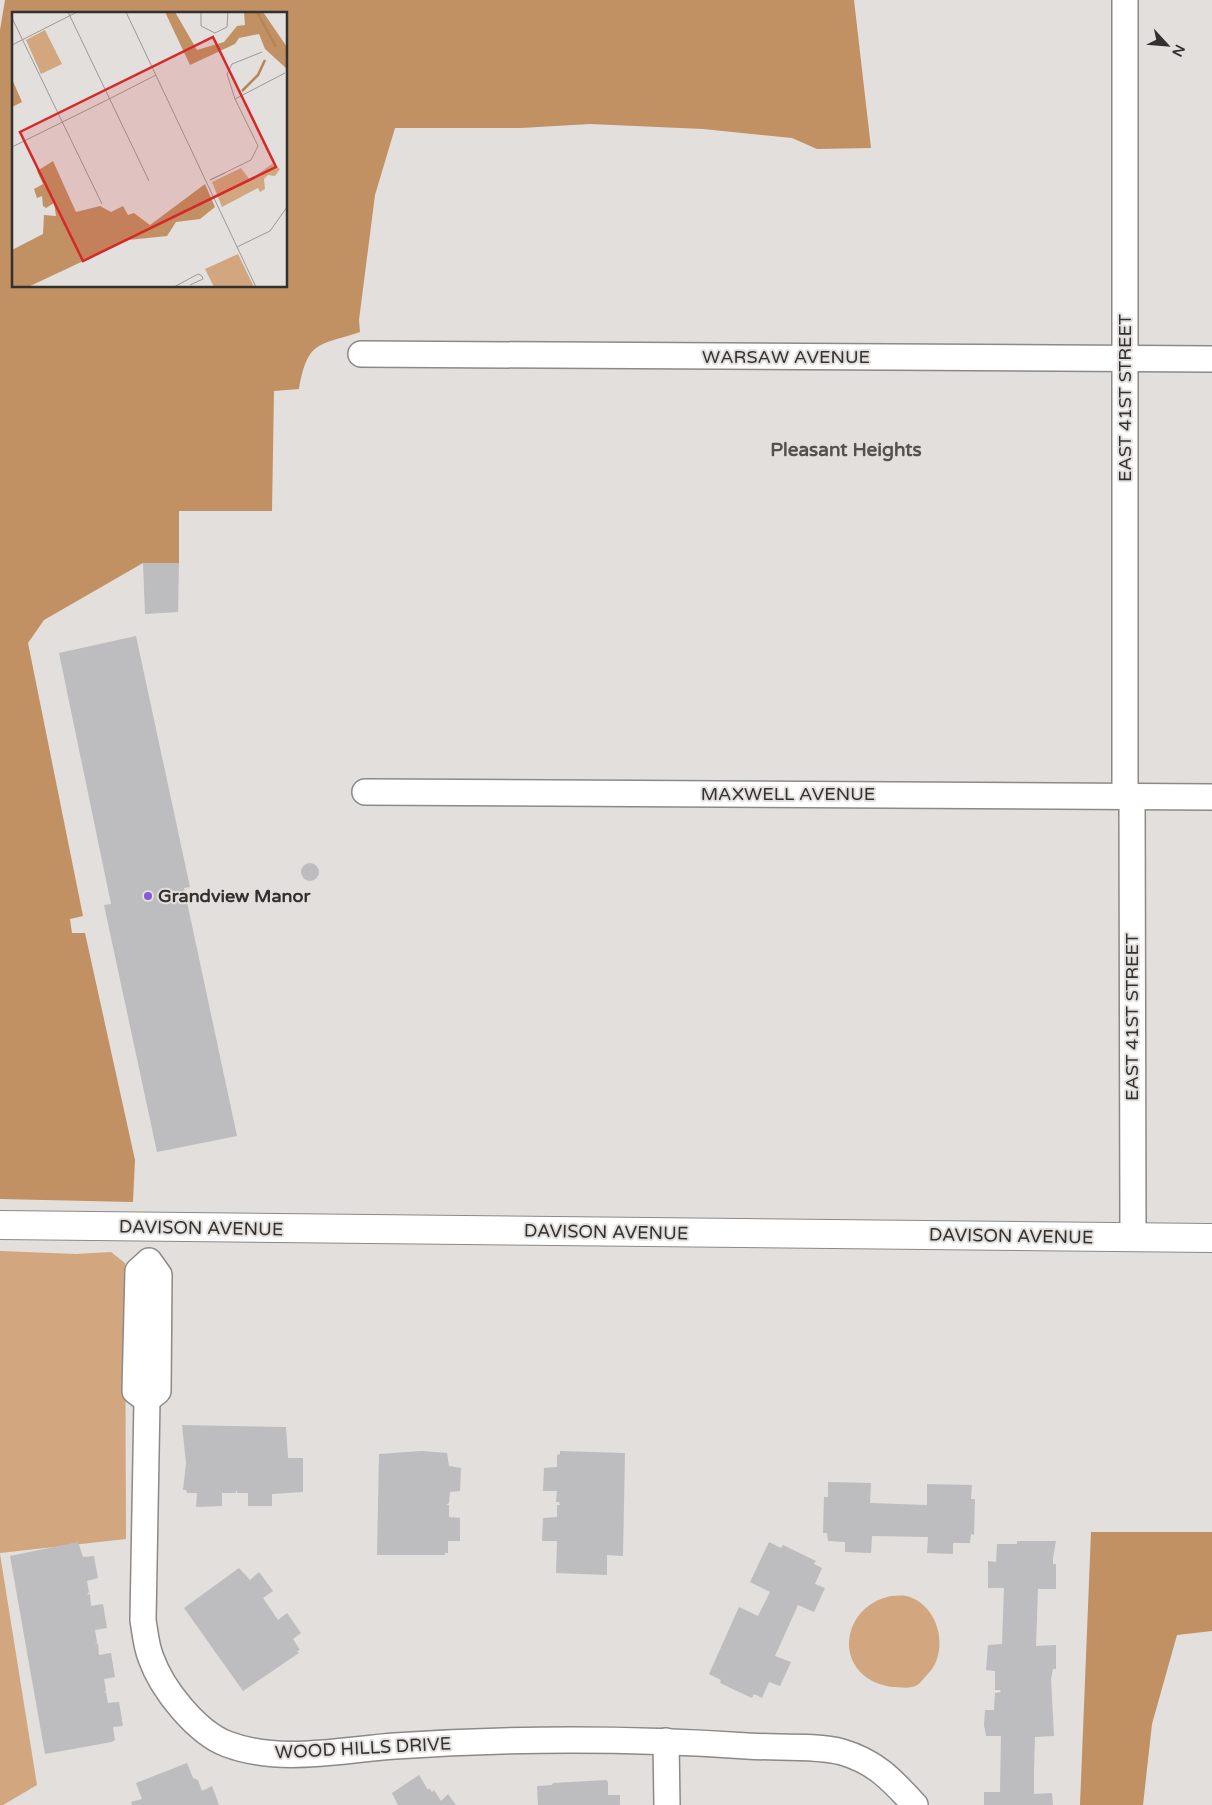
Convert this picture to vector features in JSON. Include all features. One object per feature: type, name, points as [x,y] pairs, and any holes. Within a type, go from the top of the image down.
[{"type":"street","name":"EAST 41ST STREET","points":[[1125,0],[1125,358],[1133,1237]]},
{"type":"street","name":"WARSAW AVENUE","points":[[360,354],[1212,359]]},
{"type":"street","name":"MAXWELL AVENUE","points":[[365,792],[1212,797]]},
{"type":"street","name":"DAVISON AVENUE","points":[[0,1225],[1212,1238]]},
{"type":"street","name":"WOOD HILLS DRIVE","points":[[150,1228],[149,1261],[159,1275],[158,1391],[147,1400],[143,1620],[151,1659],[160,1677],[189,1717],[203,1731],[224,1743],[240,1748],[286,1754],[502,1740],[666,1741],[833,1750],[864,1761],[888,1775],[915,1805]]},
{"type":"street","points":[[666,1741],[667,1805]]},
{"type":"shaded area","points":[[5,0],[854,0],[871,148],[817,149],[792,138],[703,129],[590,124],[521,128],[395,128],[375,195],[359,320],[360,332],[317,347],[306,361],[299,389],[274,391],[272,511],[179,511],[179,563],[143,563],[44,620],[28,643],[83,916],[70,919],[72,933],[85,933],[135,1160],[133,1202],[0,1199],[0,30]]},
{"type":"shaded area","points":[[0,1251],[76,1254],[111,1252],[125,1263],[126,1539],[0,1553]]},
{"type":"shaded area","points":[[1091,1532],[1212,1532],[1212,1631],[1177,1635],[1152,1724],[1143,1805],[1080,1805]]},
{"type":"shaded area","points":[[0,1554],[37,1785],[3,1805],[0,1805]]},
{"type":"shaded area","points":[[891,1596],[906,1596],[918,1601],[934,1619],[938,1631],[940,1643],[934,1667],[913,1687],[892,1687],[873,1681],[859,1671],[851,1657],[849,1642],[852,1627],[860,1614],[873,1603]]},
{"type":"building","points":[[143,563],[179,563],[178,612],[145,614]]},
{"type":"building","name":"Grandview Manor","points":[[136,636],[190,887],[184,888],[237,1136],[157,1152],[104,905],[111,904],[59,653]]},
{"type":"building","points":[[306,863],[314,863],[319,868],[317,879],[306,881],[301,876],[301,868]]},
{"type":"building","points":[[182,1425],[286,1427],[288,1458],[303,1458],[303,1492],[272,1494],[272,1506],[248,1506],[248,1493],[237,1493],[237,1490],[235,1493],[222,1493],[222,1506],[196,1507],[197,1493],[187,1493],[186,1490],[183,1490],[186,1463]]},
{"type":"building","points":[[422,1451],[447,1453],[449,1466],[461,1468],[460,1491],[450,1492],[449,1503],[446,1505],[449,1505],[449,1517],[460,1518],[460,1541],[448,1541],[448,1553],[445,1553],[445,1555],[377,1555],[379,1454]]},
{"type":"building","points":[[560,1451],[625,1453],[623,1556],[607,1555],[607,1575],[556,1573],[557,1541],[542,1541],[543,1518],[557,1517],[557,1505],[560,1505],[559,1502],[556,1502],[557,1491],[543,1491],[544,1468],[557,1467],[557,1455],[560,1454]]},
{"type":"building","points":[[828,1482],[871,1483],[870,1503],[927,1505],[927,1484],[972,1485],[971,1499],[975,1499],[974,1535],[971,1534],[970,1543],[953,1543],[953,1554],[927,1553],[928,1537],[872,1536],[871,1553],[845,1552],[845,1542],[828,1541],[827,1533],[823,1533],[824,1497],[828,1497]]},
{"type":"building","points":[[1017,1541],[1056,1541],[1053,1564],[1056,1564],[1056,1589],[1038,1589],[1036,1646],[1056,1645],[1056,1669],[1053,1669],[1051,1679],[1054,1736],[1035,1737],[1034,1769],[1034,1794],[1052,1793],[1053,1805],[984,1805],[984,1792],[1000,1792],[1001,1736],[986,1736],[984,1725],[985,1710],[994,1710],[995,1693],[1001,1692],[1000,1690],[995,1690],[995,1671],[986,1670],[988,1645],[1002,1644],[1004,1588],[988,1588],[988,1561],[996,1562],[997,1544],[1017,1544]]},
{"type":"building","points":[[78,1542],[83,1557],[94,1556],[98,1578],[87,1581],[89,1592],[87,1595],[90,1594],[91,1606],[103,1604],[107,1628],[95,1630],[97,1642],[95,1644],[98,1643],[99,1655],[111,1653],[115,1677],[104,1679],[106,1690],[104,1693],[106,1692],[108,1703],[119,1702],[123,1726],[113,1727],[115,1740],[112,1742],[45,1754],[10,1556]]},
{"type":"building","points":[[769,1542],[781,1548],[783,1545],[816,1561],[814,1564],[822,1568],[815,1584],[825,1588],[814,1612],[798,1605],[775,1656],[791,1662],[780,1686],[769,1682],[762,1698],[754,1694],[752,1698],[720,1683],[721,1680],[709,1674],[739,1607],[758,1616],[770,1592],[750,1582]]},
{"type":"building","points":[[239,1568],[250,1580],[259,1572],[273,1591],[263,1598],[278,1620],[287,1613],[301,1633],[293,1639],[300,1650],[297,1651],[299,1653],[243,1691],[184,1608]]},
{"type":"building","points":[[187,1763],[193,1778],[198,1780],[202,1791],[212,1786],[219,1805],[132,1805],[131,1802],[142,1799],[136,1783]]},
{"type":"building","points":[[419,1775],[428,1790],[429,1788],[432,1792],[434,1790],[441,1801],[448,1794],[456,1805],[398,1805],[392,1793]]},
{"type":"building","points":[[606,1780],[608,1782],[608,1795],[620,1795],[620,1805],[538,1805],[537,1786],[552,1785],[553,1783]]},
{"type":"place","name":"Grandview Manor","points":[[148,896]]},
{"type":"district","name":"Pleasant Heights","points":[[846,449]]}]
